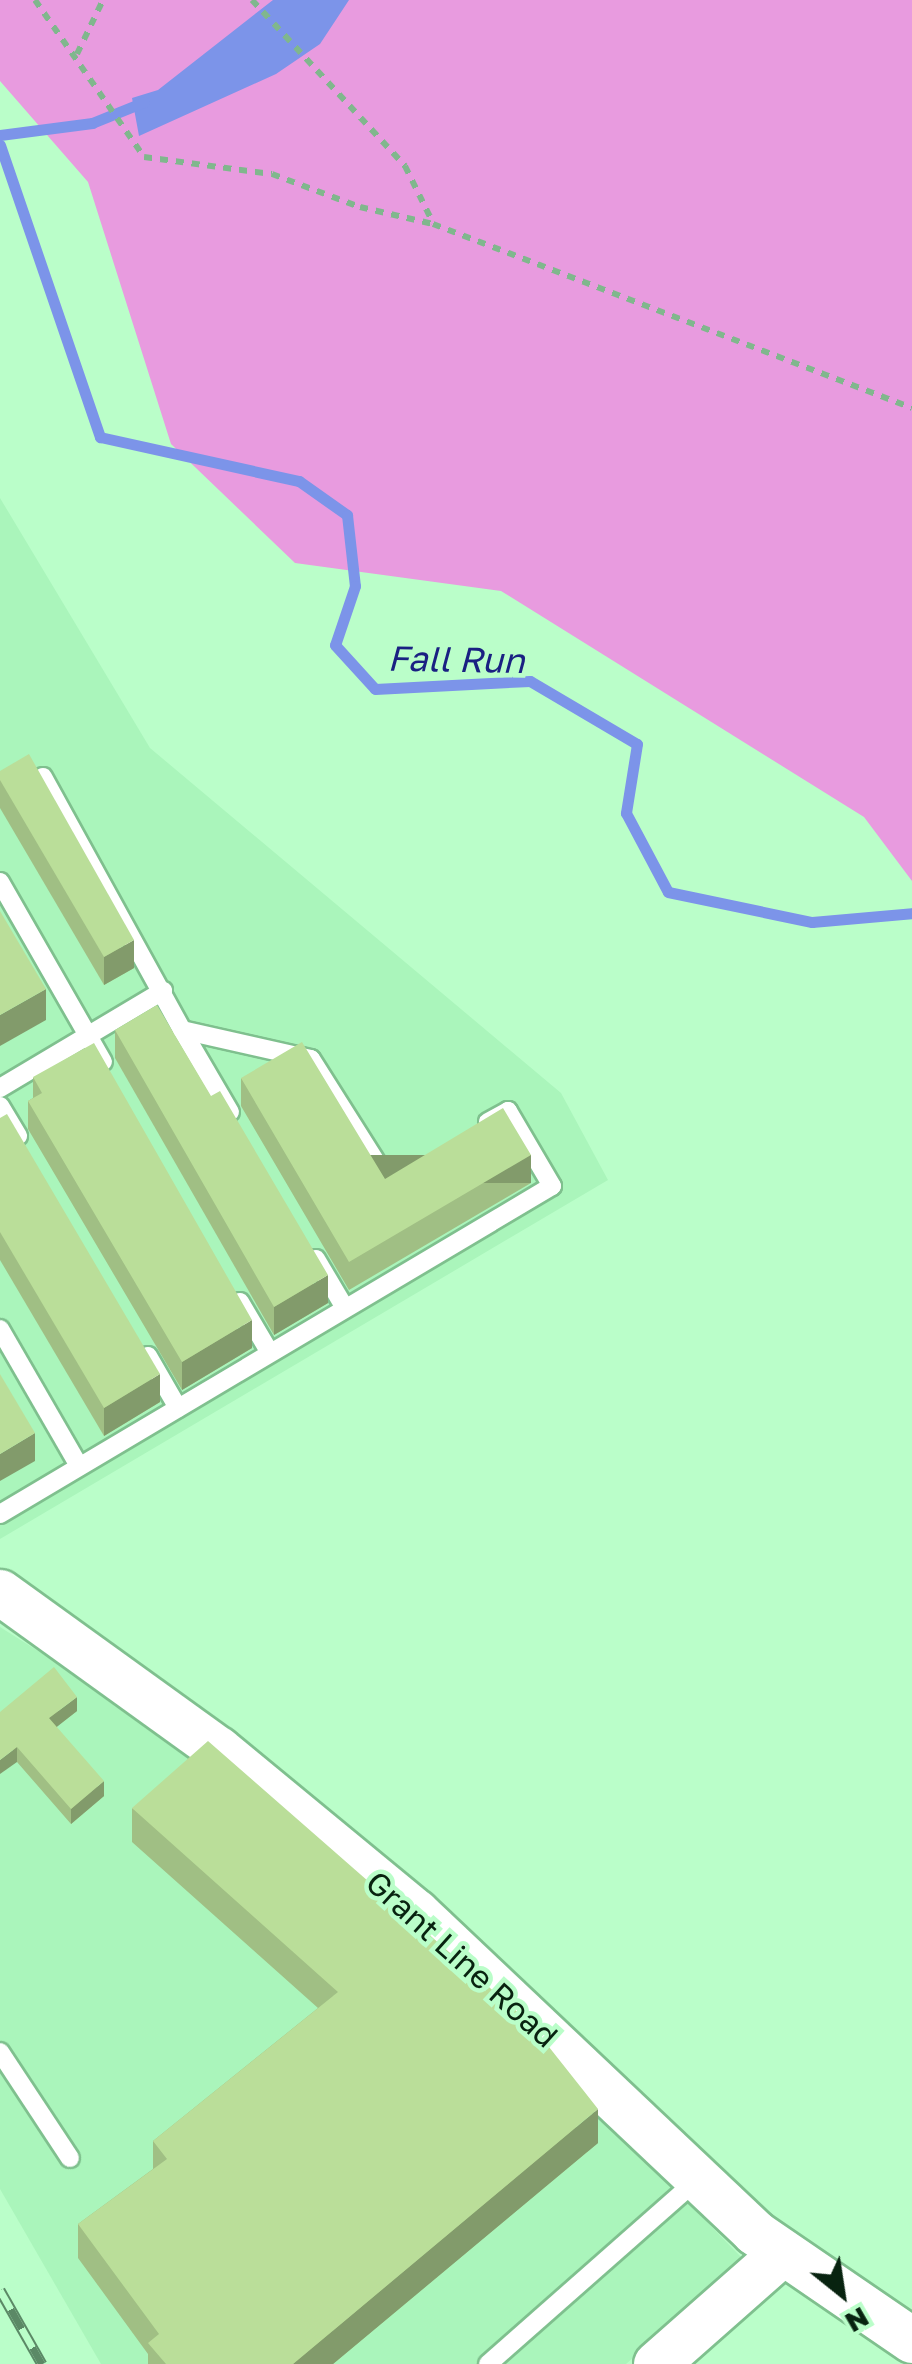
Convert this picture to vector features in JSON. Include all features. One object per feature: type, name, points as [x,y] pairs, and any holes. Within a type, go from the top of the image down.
[{"type":"street","name":"Grant Line Road","points":[[0,1592],[218,1749],[416,1912],[782,2253],[912,2340]]},
{"type":"street","points":[[656,2364],[782,2253]]},
{"type":"lane","points":[[43,777],[240,1128]]},
{"type":"lane","points":[[0,882],[116,1086]]},
{"type":"lane","points":[[0,1088],[163,991]]},
{"type":"lane","points":[[182,1030],[311,1058],[388,1180],[422,1161]]},
{"type":"lane","points":[[0,1106],[30,1156]]},
{"type":"lane","points":[[0,1514],[552,1186],[508,1111],[474,1131]]},
{"type":"lane","points":[[307,1243],[345,1308]]},
{"type":"lane","points":[[232,1286],[270,1353]]},
{"type":"lane","points":[[0,1329],[79,1466]]},
{"type":"lane","points":[[138,1340],[178,1408]]},
{"type":"lane","points":[[0,2052],[70,2158]]},
{"type":"lane","points":[[488,2364],[698,2178]]},
{"type":"path","points":[[35,0],[77,54],[144,156],[262,171],[360,207],[434,224],[912,408]]},
{"type":"path","points":[[77,54],[104,0]]},
{"type":"path","points":[[252,0],[302,60],[405,166],[434,224]]},
{"type":"shaded area","points":[[0,0],[912,0],[912,881],[864,817],[501,591],[295,563],[171,444],[88,182],[0,81]]},
{"type":"shaded area","points":[[0,498],[150,748],[561,1093],[608,1180],[0,1539]]},
{"type":"shaded area","points":[[0,1627],[202,1754],[549,2061],[745,2261],[626,2364],[101,2364],[0,2189]]},
{"type":"water","points":[[273,0],[349,0],[320,44],[276,74],[139,136],[132,98],[158,90]]},
{"type":"building","points":[[29,754],[134,940],[104,957],[0,780],[0,771]]},
{"type":"building","points":[[0,911],[46,989],[0,1015]]},
{"type":"building","points":[[157,1005],[211,1096],[220,1091],[328,1275],[274,1307],[115,1030]]},
{"type":"building","points":[[302,1042],[385,1179],[503,1108],[531,1155],[349,1262],[241,1078]]},
{"type":"building","points":[[94,1043],[252,1320],[182,1362],[28,1101],[42,1093],[33,1077]]},
{"type":"building","points":[[7,1114],[160,1374],[104,1408],[0,1232],[0,1118]]},
{"type":"building","points":[[0,1374],[35,1433],[0,1454]]},
{"type":"building","points":[[54,1667],[77,1697],[49,1718],[104,1781],[71,1809],[17,1747],[0,1760],[0,1712]]},
{"type":"building","points":[[208,1741],[530,2023],[598,2109],[293,2364],[166,2364],[148,2343],[159,2334],[78,2224],[167,2159],[153,2141],[338,1992],[132,1808]]},
{"type":"waterway","points":[[0,135],[92,123],[144,102]]},
{"type":"waterway","name":"Fall Run","points":[[0,145],[100,437],[299,481],[347,515],[355,586],[335,645],[375,689],[530,681],[637,744],[626,813],[668,892],[812,922],[912,913]]},
{"type":"railway","points":[[0,2290],[42,2364]]}]
